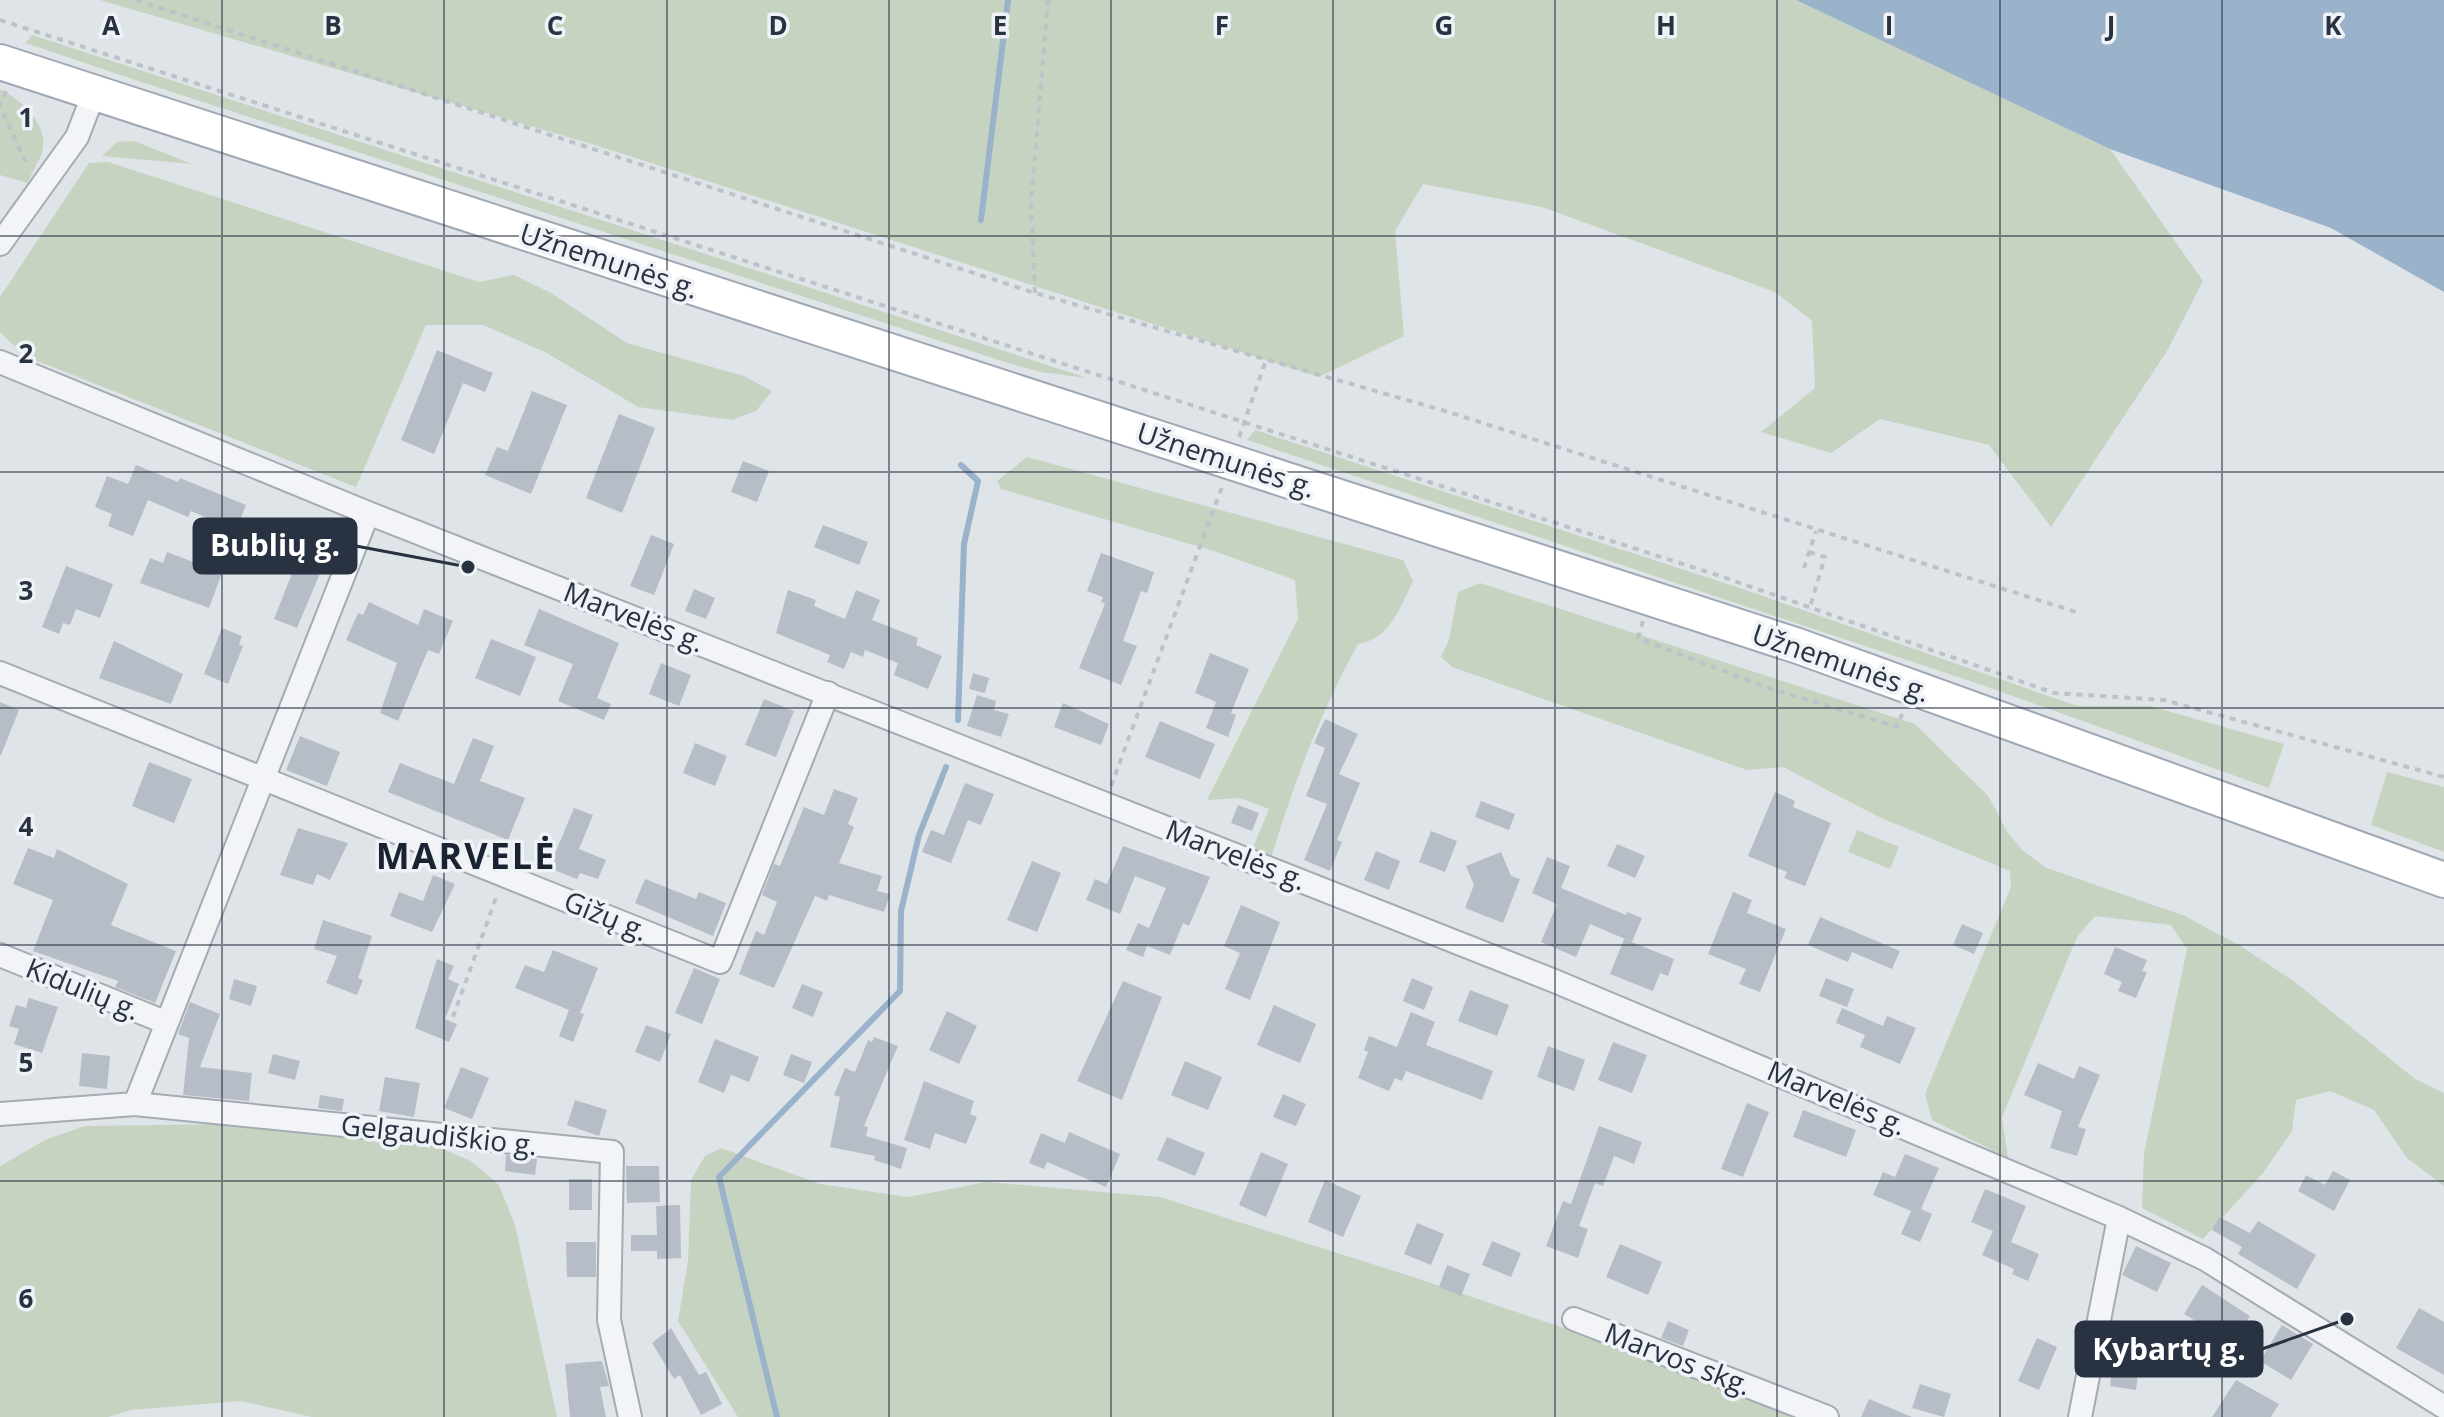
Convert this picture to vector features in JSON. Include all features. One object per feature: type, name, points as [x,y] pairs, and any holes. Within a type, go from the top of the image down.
[{"type":"main road","name":"Užnemunės g.","points":[[0,62],[1914,687],[2444,880]]},
{"type":"street","points":[[0,244],[77,137],[94,93]]},
{"type":"street","name":"Marvelės g.","points":[[0,362],[368,513],[1705,1042],[2119,1218],[2205,1259],[2444,1407]]},
{"type":"street","points":[[135,1104],[368,513]]},
{"type":"street","name":"Gižų g.","points":[[0,673],[720,962],[828,693]]},
{"type":"street","name":"Kidulių g.","points":[[0,955],[167,1023]]},
{"type":"street","name":"Gelgaudiškio g.","points":[[0,1114],[135,1104],[612,1152],[609,1320],[630,1417]]},
{"type":"street","points":[[2080,1417],[2119,1218]]},
{"type":"street","name":"Marvos skg.","points":[[1574,1319],[1827,1417]]},
{"type":"path","points":[[136,0],[1035,293],[1445,411],[2079,613]]},
{"type":"path","points":[[1035,293],[1031,203],[1048,0]]},
{"type":"path","points":[[0,20],[1810,607],[2054,693],[2164,700],[2444,777]]},
{"type":"path","points":[[0,105],[28,164],[30,205]]},
{"type":"path","points":[[1804,568],[1816,531]]},
{"type":"path","points":[[1809,552],[1825,557],[1810,607]]},
{"type":"path","points":[[1104,803],[1196,563]]},
{"type":"path","points":[[1648,598],[1638,638],[1765,687],[1897,727],[1914,687]]},
{"type":"path","points":[[453,1017],[504,875]]},
{"type":"green space","points":[[100,0],[1796,0],[2110,149],[2203,281],[2167,351],[2051,527],[1989,445],[1880,419],[1831,453],[1761,432],[1815,388],[1812,321],[1775,292],[1542,207],[1423,184],[1395,231],[1404,336],[1319,377],[595,145]]},
{"type":"green space","points":[[32,35],[1087,378],[1040,372],[1005,362],[123,76],[26,43]]},
{"type":"green space","points":[[0,89],[27,109],[40,127],[43,149],[28,183],[0,175]]},
{"type":"green space","points":[[134,141],[192,164],[102,156],[117,142]]},
{"type":"green space","points":[[108,162],[479,282],[514,275],[551,293],[627,343],[744,376],[772,391],[756,411],[732,420],[638,407],[545,352],[483,325],[426,325],[356,487],[25,356],[0,332],[0,297],[89,163]]},
{"type":"green space","points":[[1255,430],[1740,588],[2077,706],[2150,706],[2284,744],[2269,788],[1988,687],[1247,440]]},
{"type":"green space","points":[[1027,457],[1403,560],[1413,581],[1393,621],[1378,636],[1358,644],[1345,669],[1309,749],[1271,858],[1252,850],[1269,809],[1240,798],[1207,800],[1298,619],[1295,580],[1214,551],[1001,489],[997,481]]},
{"type":"green space","points":[[1480,583],[1915,724],[1989,797],[2007,832],[2023,851],[2047,868],[2185,916],[2242,947],[2295,982],[2415,1079],[2444,1093],[2444,1186],[2407,1158],[2374,1110],[2330,1091],[2296,1100],[2292,1131],[2263,1173],[2203,1239],[2142,1208],[2144,1153],[2187,949],[2171,925],[2095,916],[2077,937],[2002,1117],[2008,1158],[1932,1120],[1925,1094],[2011,887],[2010,871],[1879,817],[1783,767],[1747,770],[1452,667],[1441,657],[1449,640],[1458,592]]},
{"type":"green space","points":[[2387,772],[2444,787],[2444,852],[2371,825]]},
{"type":"green space","points":[[1857,830],[1899,847],[1890,869],[1848,852]]},
{"type":"green space","points":[[231,1124],[435,1146],[471,1161],[499,1185],[515,1225],[557,1417],[312,1417],[240,1401],[131,1410],[108,1417],[0,1417],[0,1166],[47,1139],[85,1126]]},
{"type":"green space","points":[[721,1148],[820,1184],[908,1197],[987,1182],[1160,1197],[1410,1276],[1756,1393],[1813,1417],[738,1417],[678,1321],[688,1261],[691,1180],[705,1156]]},
{"type":"water","points":[[1796,0],[2444,0],[2444,292],[2331,228],[2110,149]]},
{"type":"building","points":[[437,350],[493,373],[485,392],[463,383],[434,454],[401,440]]},
{"type":"building","points":[[532,391],[567,405],[531,494],[485,475],[497,447],[508,451]]},
{"type":"building","points":[[619,414],[655,428],[622,513],[586,498]]},
{"type":"building","points":[[743,461],[769,471],[757,502],[731,492]]},
{"type":"building","points":[[136,465],[178,482],[180,478],[246,505],[236,530],[191,511],[188,517],[148,500],[133,536],[108,526],[112,514],[95,507],[107,476],[128,484]]},
{"type":"building","points":[[311,525],[336,535],[297,628],[274,619]]},
{"type":"building","points":[[823,525],[868,542],[859,565],[814,547]]},
{"type":"building","points":[[651,535],[674,544],[654,595],[630,586]]},
{"type":"building","points":[[167,552],[222,573],[209,608],[140,583],[150,558],[163,563]]},
{"type":"building","points":[[1101,553],[1154,572],[1147,593],[1141,591],[1123,641],[1137,646],[1121,685],[1079,668],[1105,604],[1101,602],[1103,597],[1087,591]]},
{"type":"building","points":[[66,566],[113,584],[100,618],[76,609],[70,625],[63,623],[59,634],[42,627]]},
{"type":"building","points":[[694,589],[715,598],[706,619],[685,611]]},
{"type":"building","points":[[788,590],[816,600],[814,606],[845,619],[856,590],[880,600],[872,620],[918,638],[916,645],[942,656],[928,689],[894,675],[898,663],[865,650],[863,657],[851,652],[844,669],[827,662],[830,655],[776,633]]},
{"type":"building","points":[[369,602],[418,625],[424,609],[453,621],[439,654],[428,650],[398,721],[380,713],[397,663],[346,640],[358,613],[363,615]]},
{"type":"building","points":[[539,609],[619,643],[597,698],[611,704],[604,720],[558,701],[573,664],[524,645]]},
{"type":"building","points":[[222,628],[242,636],[239,644],[243,646],[228,684],[204,674]]},
{"type":"building","points":[[491,639],[536,657],[520,696],[475,678]]},
{"type":"building","points":[[114,641],[183,674],[171,704],[99,678]]},
{"type":"building","points":[[1210,653],[1249,669],[1231,713],[1236,715],[1228,737],[1206,728],[1216,702],[1195,693]]},
{"type":"building","points":[[661,663],[691,675],[679,706],[649,694]]},
{"type":"building","points":[[973,673],[989,678],[985,693],[969,689]]},
{"type":"building","points":[[977,695],[996,701],[994,710],[1009,714],[1001,737],[967,726]]},
{"type":"building","points":[[764,699],[794,711],[776,757],[745,745]]},
{"type":"building","points":[[0,702],[19,710],[1,755],[0,755]]},
{"type":"building","points":[[1063,703],[1109,724],[1101,745],[1054,727]]},
{"type":"building","points":[[1325,719],[1358,734],[1339,774],[1360,783],[1337,840],[1342,842],[1330,871],[1304,860],[1327,804],[1306,796],[1325,748],[1314,743]]},
{"type":"building","points":[[1160,721],[1215,744],[1200,779],[1145,757]]},
{"type":"building","points":[[300,736],[340,752],[327,786],[286,770]]},
{"type":"building","points":[[473,738],[494,746],[480,781],[525,798],[508,840],[388,792],[400,763],[454,784]]},
{"type":"building","points":[[695,743],[727,756],[715,786],[683,773]]},
{"type":"building","points":[[149,762],[192,779],[174,823],[132,806]]},
{"type":"building","points":[[965,783],[994,794],[981,825],[968,820],[951,863],[922,852],[931,830],[944,835]]},
{"type":"building","points":[[834,789],[858,798],[848,824],[854,827],[839,863],[882,876],[877,891],[890,894],[884,912],[829,895],[827,901],[815,896],[774,988],[739,974],[756,931],[764,935],[777,902],[762,895],[774,864],[780,866],[804,807],[824,815]]},
{"type":"building","points":[[1775,792],[1795,801],[1793,807],[1831,823],[1805,886],[1784,878],[1787,872],[1748,856]]},
{"type":"building","points":[[1481,801],[1515,814],[1509,830],[1475,817]]},
{"type":"building","points":[[1238,805],[1259,813],[1252,831],[1231,823]]},
{"type":"building","points":[[574,808],[593,815],[579,849],[606,860],[598,879],[580,873],[577,879],[549,868]]},
{"type":"building","points":[[298,828],[348,843],[330,880],[317,874],[313,885],[280,875]]},
{"type":"building","points":[[1431,831],[1457,841],[1445,872],[1419,862]]},
{"type":"building","points":[[1617,844],[1645,856],[1635,878],[1607,866]]},
{"type":"building","points":[[1123,846],[1210,877],[1189,926],[1183,923],[1170,955],[1147,946],[1143,957],[1126,950],[1138,923],[1149,928],[1166,888],[1135,876],[1120,914],[1086,900],[1095,879],[1107,884]]},
{"type":"building","points":[[28,848],[54,858],[57,849],[128,884],[111,925],[176,951],[155,1003],[115,987],[118,981],[33,951],[53,900],[13,884]]},
{"type":"building","points":[[1376,851],[1400,861],[1389,890],[1364,880]]},
{"type":"building","points":[[1501,852],[1511,876],[1520,879],[1503,923],[1465,908],[1474,885],[1466,866]]},
{"type":"building","points":[[1547,857],[1570,866],[1561,888],[1626,915],[1627,912],[1642,918],[1632,942],[1590,924],[1576,957],[1541,942],[1557,904],[1532,893]]},
{"type":"building","points":[[1032,861],[1061,873],[1037,932],[1007,920]]},
{"type":"building","points":[[433,875],[455,884],[432,932],[390,916],[399,892],[423,901]]},
{"type":"building","points":[[645,879],[696,899],[699,892],[726,903],[713,936],[635,903]]},
{"type":"building","points":[[1733,892],[1752,900],[1747,913],[1786,929],[1760,992],[1739,984],[1746,969],[1708,954]]},
{"type":"building","points":[[1241,905],[1280,922],[1250,1000],[1225,989],[1240,953],[1224,946]]},
{"type":"building","points":[[1820,917],[1900,951],[1892,969],[1852,952],[1848,962],[1808,945]]},
{"type":"building","points":[[323,920],[372,936],[358,978],[363,980],[357,995],[326,983],[337,956],[314,949]]},
{"type":"building","points":[[1962,924],[1983,933],[1974,954],[1953,945]]},
{"type":"building","points":[[1624,939],[1674,959],[1668,976],[1660,973],[1653,991],[1610,974]]},
{"type":"building","points":[[2115,947],[2147,960],[2142,971],[2147,972],[2136,998],[2118,991],[2122,982],[2104,974]]},
{"type":"building","points":[[553,950],[598,968],[580,1013],[584,1014],[573,1042],[559,1036],[569,1010],[515,988],[525,965],[544,972]]},
{"type":"building","points":[[437,959],[454,966],[448,979],[459,984],[445,1019],[457,1024],[449,1042],[415,1028]]},
{"type":"building","points":[[694,968],[720,979],[702,1024],[675,1013]]},
{"type":"building","points":[[1412,978],[1433,987],[1424,1010],[1403,1001]]},
{"type":"building","points":[[1826,978],[1854,989],[1847,1007],[1819,996]]},
{"type":"building","points":[[234,979],[257,986],[251,1006],[229,999]]},
{"type":"building","points":[[1123,981],[1162,997],[1122,1100],[1077,1081]]},
{"type":"building","points":[[802,984],[823,992],[813,1017],[792,1008]]},
{"type":"building","points":[[1470,990],[1509,1005],[1497,1036],[1458,1021]]},
{"type":"building","points":[[29,998],[58,1007],[42,1053],[14,1044],[19,1029],[9,1026],[16,1005],[26,1008]]},
{"type":"building","points":[[190,1002],[220,1014],[200,1067],[252,1073],[249,1101],[183,1095],[189,1038],[178,1034]]},
{"type":"building","points":[[1274,1005],[1316,1024],[1300,1063],[1257,1045]]},
{"type":"building","points":[[1842,1008],[1883,1026],[1887,1016],[1916,1028],[1900,1064],[1860,1047],[1865,1035],[1836,1023]]},
{"type":"building","points":[[947,1011],[977,1026],[959,1064],[929,1050]]},
{"type":"building","points":[[1411,1012],[1435,1022],[1426,1045],[1493,1071],[1482,1100],[1406,1071],[1402,1081],[1395,1078],[1389,1091],[1358,1078],[1368,1052],[1364,1050],[1369,1036],[1397,1047]]},
{"type":"building","points":[[646,1025],[671,1034],[660,1062],[635,1052]]},
{"type":"building","points":[[874,1037],[898,1046],[864,1126],[868,1127],[866,1136],[907,1148],[901,1169],[874,1160],[875,1156],[830,1147],[840,1097],[834,1095],[845,1068],[855,1072],[868,1040],[872,1042]]},
{"type":"building","points":[[715,1039],[759,1057],[749,1082],[731,1075],[724,1093],[698,1082]]},
{"type":"building","points":[[1613,1042],[1647,1055],[1632,1093],[1598,1080]]},
{"type":"building","points":[[1548,1046],[1585,1060],[1574,1091],[1537,1077]]},
{"type":"building","points":[[82,1053],[110,1056],[107,1089],[79,1086]]},
{"type":"building","points":[[273,1054],[300,1061],[295,1080],[268,1073]]},
{"type":"building","points":[[791,1054],[812,1062],[804,1083],[783,1075]]},
{"type":"building","points":[[1185,1061],[1222,1077],[1208,1110],[1171,1095]]},
{"type":"building","points":[[2038,1063],[2074,1079],[2079,1066],[2100,1075],[2078,1127],[2086,1129],[2077,1156],[2050,1148],[2062,1111],[2024,1095]]},
{"type":"building","points":[[461,1067],[489,1078],[472,1119],[444,1108]]},
{"type":"building","points":[[385,1077],[420,1083],[414,1117],[379,1111]]},
{"type":"building","points":[[924,1081],[974,1101],[970,1114],[977,1117],[966,1144],[935,1133],[930,1149],[904,1140]]},
{"type":"building","points":[[1283,1094],[1306,1104],[1296,1126],[1273,1117]]},
{"type":"building","points":[[320,1095],[344,1099],[342,1111],[318,1108]]},
{"type":"building","points":[[575,1100],[607,1110],[599,1136],[567,1125]]},
{"type":"building","points":[[1747,1103],[1769,1112],[1743,1177],[1721,1169]]},
{"type":"building","points":[[1803,1110],[1856,1130],[1846,1157],[1793,1137]]},
{"type":"building","points":[[1599,1126],[1642,1142],[1634,1164],[1614,1156],[1603,1186],[1595,1183],[1579,1226],[1588,1229],[1578,1258],[1546,1246],[1563,1201],[1571,1204]]},
{"type":"building","points":[[1069,1132],[1120,1154],[1106,1187],[1047,1162],[1044,1169],[1029,1163],[1041,1133],[1065,1143]]},
{"type":"building","points":[[1167,1137],[1205,1153],[1195,1176],[1157,1160]]},
{"type":"building","points":[[1261,1152],[1288,1164],[1266,1217],[1239,1205]]},
{"type":"building","points":[[1905,1154],[1939,1168],[1921,1209],[1932,1214],[1920,1242],[1901,1234],[1911,1211],[1873,1195],[1883,1172],[1895,1177]]},
{"type":"building","points":[[506,1155],[537,1159],[535,1175],[505,1171]]},
{"type":"building","points":[[626,1166],[659,1166],[660,1202],[627,1203]]},
{"type":"building","points":[[2333,1171],[2350,1180],[2334,1211],[2298,1191],[2306,1175],[2325,1185]]},
{"type":"building","points":[[569,1179],[592,1179],[592,1210],[569,1210]]},
{"type":"building","points":[[1325,1180],[1361,1196],[1343,1237],[1308,1222]]},
{"type":"building","points":[[1985,1189],[2026,1206],[2011,1242],[2039,1254],[2028,1281],[2012,1274],[2014,1269],[1982,1255],[1993,1231],[1971,1222]]},
{"type":"building","points":[[680,1205],[681,1258],[657,1259],[657,1251],[631,1251],[631,1235],[657,1235],[656,1206]]},
{"type":"building","points":[[2219,1217],[2250,1233],[2258,1221],[2316,1255],[2297,1289],[2238,1254],[2242,1247],[2212,1230]]},
{"type":"building","points":[[1417,1223],[1444,1234],[1431,1265],[1404,1254]]},
{"type":"building","points":[[1492,1241],[1521,1253],[1511,1277],[1482,1265]]},
{"type":"building","points":[[566,1242],[596,1242],[596,1277],[567,1277]]},
{"type":"building","points":[[1620,1244],[1662,1262],[1648,1295],[1606,1277]]},
{"type":"building","points":[[2136,1246],[2171,1263],[2157,1292],[2122,1275]]},
{"type":"building","points":[[1447,1265],[1470,1274],[1461,1296],[1439,1287]]},
{"type":"building","points":[[2202,1285],[2250,1316],[2233,1344],[2184,1314]]},
{"type":"building","points":[[2419,1308],[2444,1322],[2444,1375],[2396,1348]]},
{"type":"building","points":[[1668,1321],[1689,1330],[1683,1346],[1661,1338]]},
{"type":"building","points":[[2282,1325],[2313,1344],[2291,1380],[2260,1361]]},
{"type":"building","points":[[671,1328],[699,1375],[706,1372],[722,1404],[701,1415],[680,1375],[674,1379],[652,1343]]},
{"type":"building","points":[[2037,1338],[2057,1347],[2039,1390],[2018,1381]]},
{"type":"building","points":[[2115,1345],[2141,1348],[2136,1390],[2110,1386]]},
{"type":"building","points":[[602,1361],[609,1386],[600,1387],[606,1417],[570,1417],[565,1364]]},
{"type":"building","points":[[2236,1380],[2279,1404],[2271,1417],[2212,1417]]},
{"type":"building","points":[[1920,1384],[1951,1394],[1944,1417],[1912,1408]]},
{"type":"building","points":[[1869,1399],[1912,1417],[1861,1417]]},
{"type":"waterway","points":[[981,220],[1008,0]]},
{"type":"waterway","points":[[958,720],[964,544],[978,481],[961,465]]},
{"type":"waterway","points":[[777,1417],[719,1177],[900,991],[901,911],[919,835],[946,767]]},
{"type":"place","name":"Bublių g.","points":[[468,567]]},
{"type":"place","name":"Kybartų g.","points":[[2347,1319]]},
{"type":"district","name":"MARVELĖ","points":[[466,856]]}]
